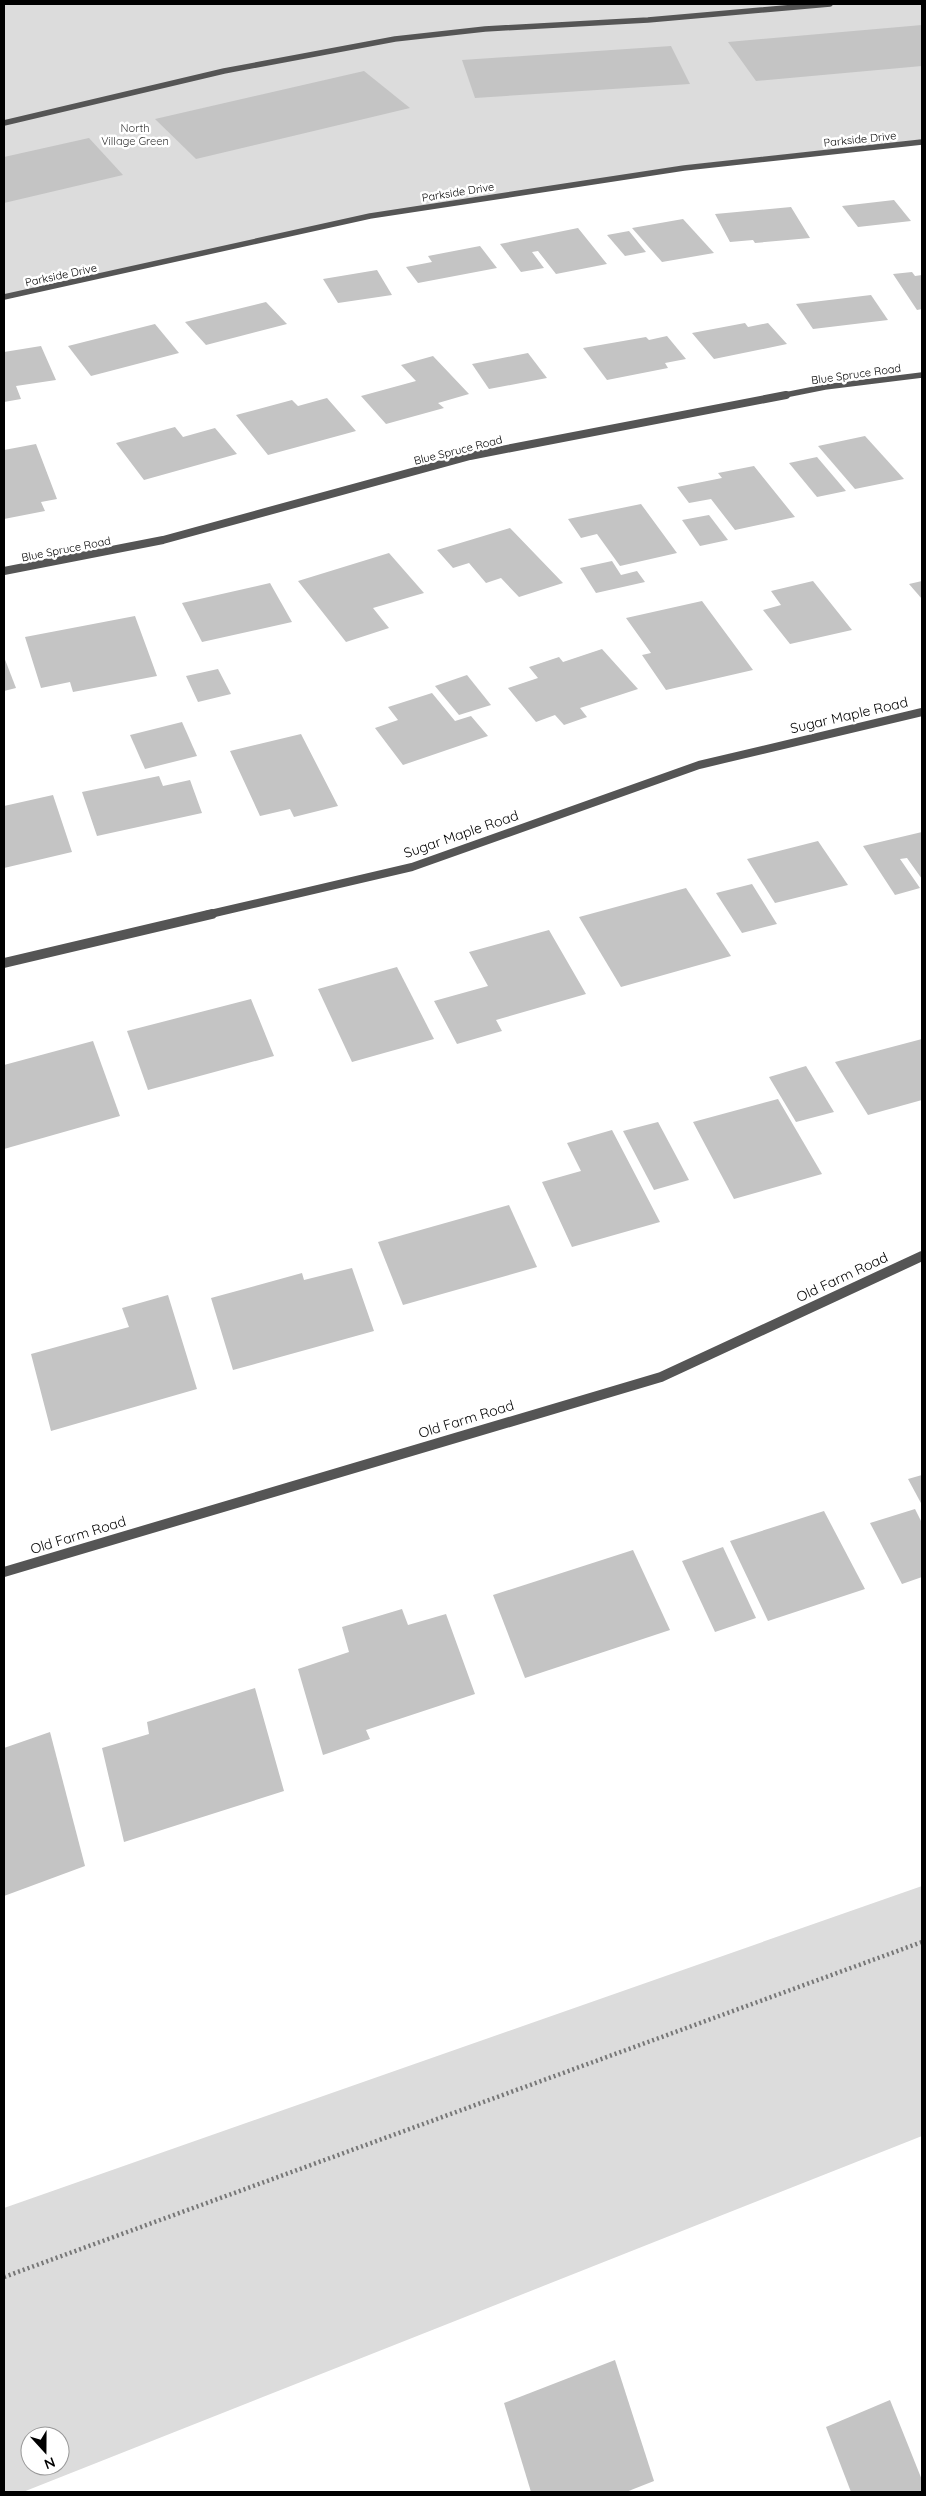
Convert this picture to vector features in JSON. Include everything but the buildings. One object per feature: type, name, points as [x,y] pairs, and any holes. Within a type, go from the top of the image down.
[{"type":"street","points":[[4,123],[224,71],[395,39],[485,29],[648,20],[830,4]]},
{"type":"street","name":"Parkside Drive","points":[[4,297],[370,216],[684,168],[922,142]]},
{"type":"street","name":"Blue Spruce Road","points":[[4,571],[163,540],[470,456],[825,387],[922,376]]},
{"type":"street","name":"Sugar Maple Road","points":[[4,963],[412,867],[699,765],[922,712]]},
{"type":"street","name":"Old Farm Road","points":[[4,1572],[661,1377],[922,1256]]},
{"type":"path","points":[[4,2277],[922,1942]]},
{"type":"green space","name":"North Village Green","points":[[4,4],[922,4],[922,140],[681,166],[302,229],[4,296]]},
{"type":"green space","points":[[922,1886],[922,2136],[70,2473],[70,2426],[20,2426],[20,2476],[63,2476],[23,2492],[4,2492],[4,2208]]}]
